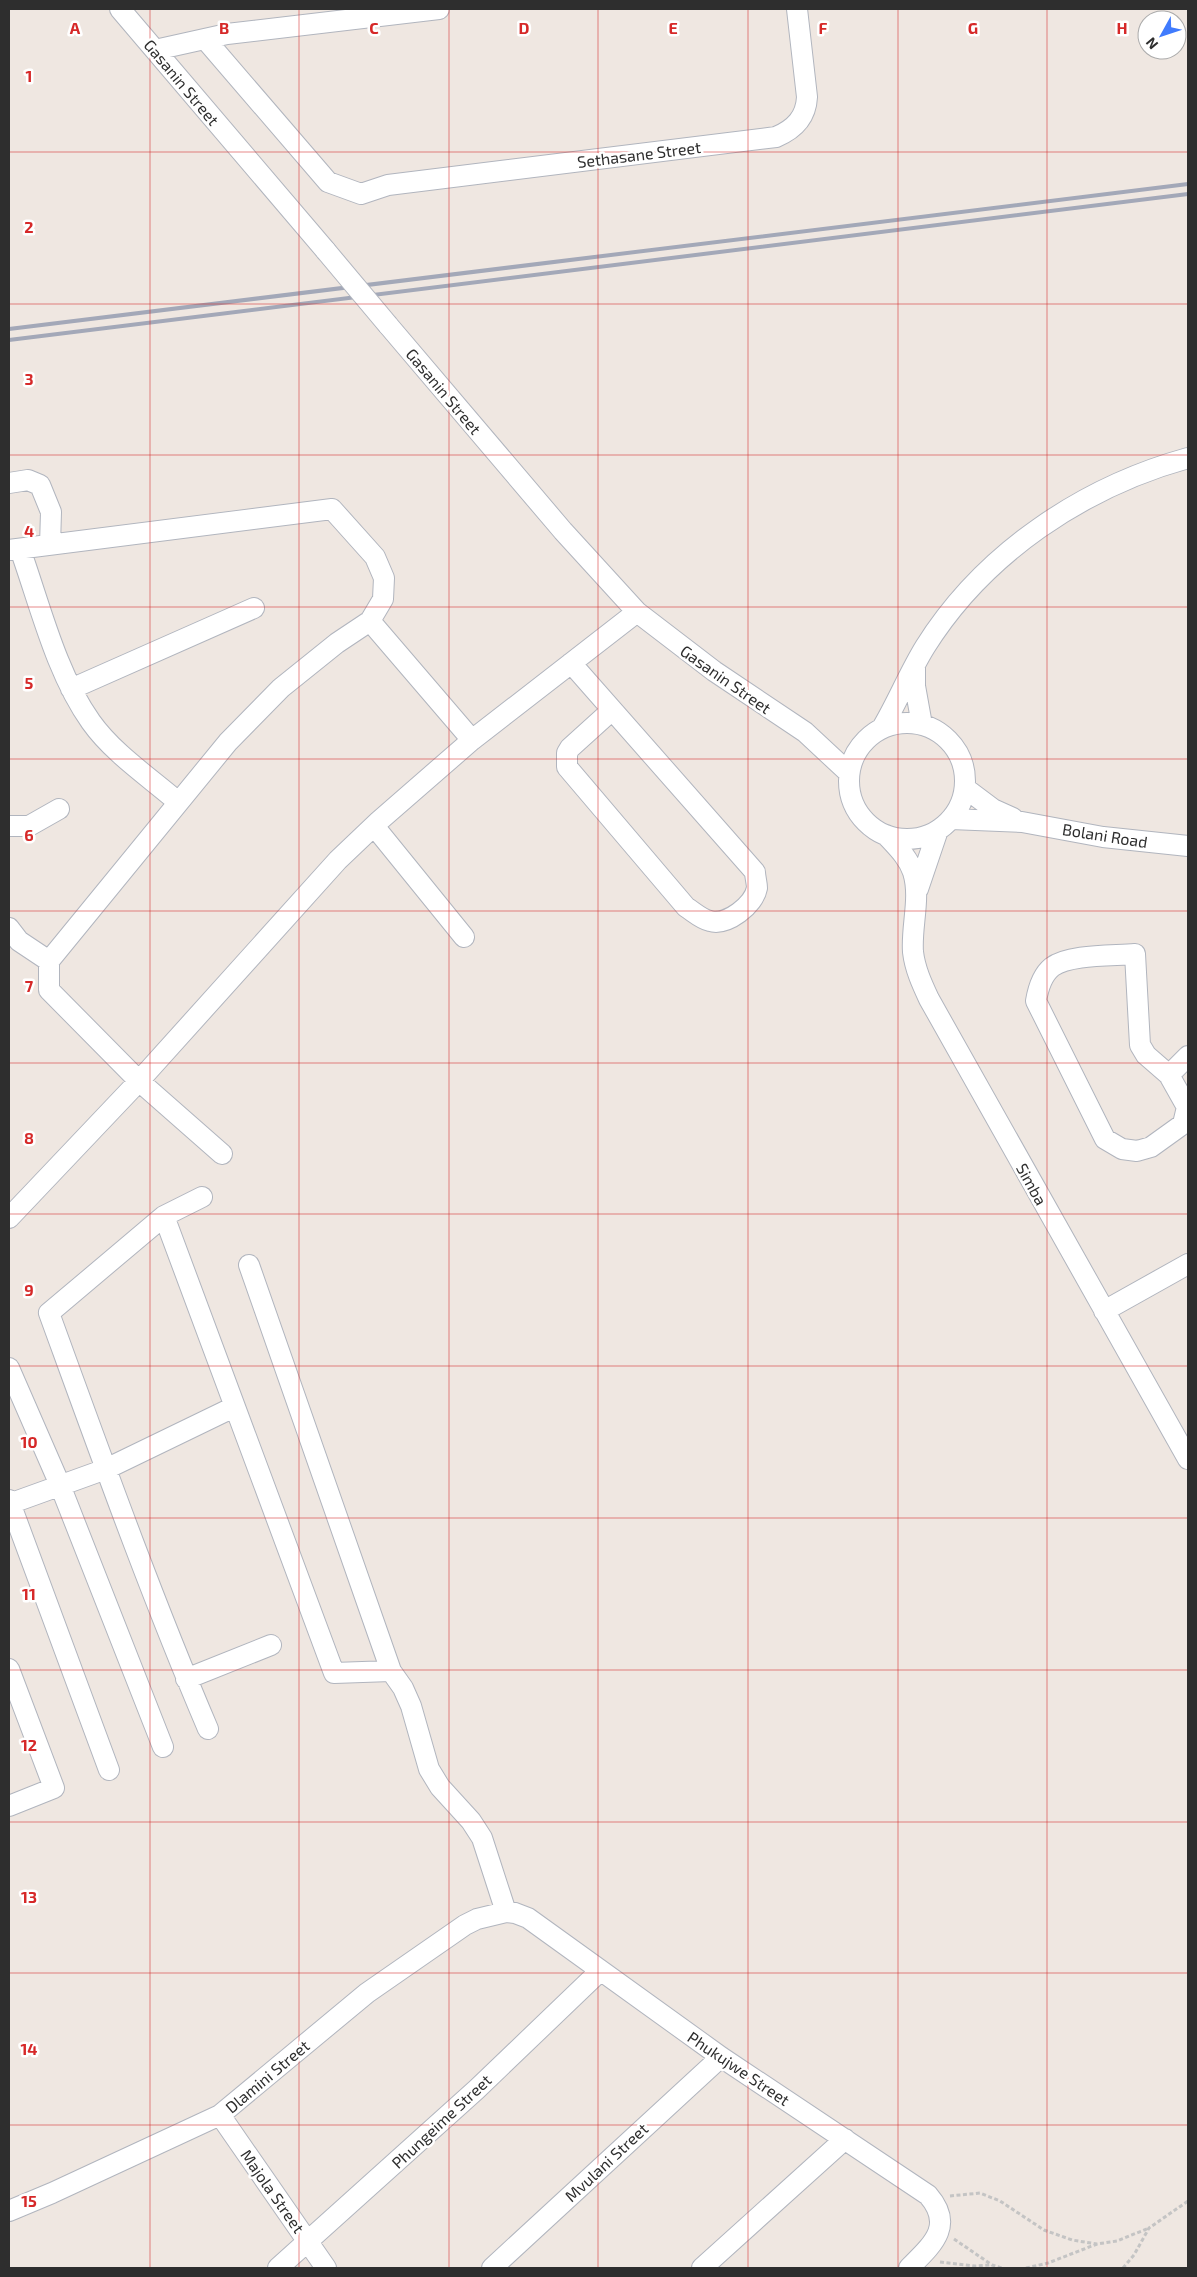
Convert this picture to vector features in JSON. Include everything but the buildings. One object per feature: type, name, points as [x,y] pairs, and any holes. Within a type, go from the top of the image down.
[{"type":"street","name":"Gasanin Street","points":[[120,9],[563,531],[637,612],[714,671],[805,732],[849,773]]},
{"type":"street","points":[[155,50],[205,39],[439,9]]},
{"type":"street","name":"Sethasane Street","points":[[205,39],[328,182],[361,194],[388,185],[776,137],[788,132],[804,115],[808,97],[797,9]]},
{"type":"street","points":[[882,728],[925,647],[952,611],[979,580],[1009,551],[1045,523],[1080,502],[1118,483],[1160,466],[1188,458]]},
{"type":"street","points":[[9,483],[28,480],[40,485],[51,512],[50,545]]},
{"type":"street","points":[[178,802],[117,750],[91,722],[71,689],[14,549],[332,509],[375,557],[384,578],[383,599],[370,621],[337,643],[281,688],[228,742],[49,961],[49,990],[139,1081],[222,1154]]},
{"type":"street","points":[[71,689],[254,608]]},
{"type":"street","points":[[9,1218],[139,1081],[312,888],[374,826],[472,740],[637,612]]},
{"type":"street","points":[[370,621],[472,740]]},
{"type":"street","points":[[571,663],[755,872],[757,887],[752,900],[736,915],[720,923],[710,921],[686,907],[567,767],[567,753],[570,748],[612,710]]},
{"type":"street","points":[[915,666],[915,686],[922,725]]},
{"type":"street","points":[[899,723],[922,725],[942,735],[954,746],[963,766],[965,788],[960,804],[945,824],[915,898],[912,871],[904,856],[886,835],[866,823],[855,808],[849,791],[849,773],[854,756],[863,741],[882,728],[899,723]]},
{"type":"street","name":"Gasanin Street","points":[[805,732],[827,742],[844,744],[863,741]]},
{"type":"street","name":"Bolani Road","points":[[965,788],[993,808],[1022,822]]},
{"type":"street","points":[[9,826],[29,826],[59,808]]},
{"type":"street","name":"Bolani Road","points":[[945,824],[1022,822],[1103,837],[1188,846]]},
{"type":"street","points":[[886,835],[910,839],[922,838],[945,824]]},
{"type":"street","points":[[374,826],[464,936]]},
{"type":"street","name":"Simba","points":[[915,898],[913,952],[916,967],[925,991],[1188,1459]]},
{"type":"street","points":[[9,928],[19,941],[49,961]]},
{"type":"street","points":[[1135,954],[1140,1046],[1146,1055],[1169,1075],[1188,1107],[1183,1124],[1151,1147],[1137,1150],[1122,1149],[1105,1139],[1036,1001],[1039,986],[1052,967],[1067,960],[1135,954]]},
{"type":"street","points":[[1169,1075],[1188,1056]]},
{"type":"street","points":[[202,1198],[164,1216],[50,1313],[106,1469],[186,1679],[208,1729]]},
{"type":"street","points":[[164,1216],[334,1673],[391,1671]]},
{"type":"street","points":[[1104,1311],[1188,1264]]},
{"type":"street","points":[[248,1265],[391,1671],[403,1688],[411,1706],[429,1769],[440,1787],[471,1821],[482,1838],[506,1912]]},
{"type":"street","points":[[9,1368],[60,1485],[163,1747]]},
{"type":"street","points":[[109,1770],[9,1502],[106,1469],[234,1407]]},
{"type":"street","points":[[186,1679],[271,1645]]},
{"type":"street","points":[[9,1669],[54,1788],[9,1806]]},
{"type":"street","name":"Phukujwe Street","points":[[506,1912],[515,1912],[528,1918],[721,2056],[924,2192],[934,2201]]},
{"type":"street","name":"Dlamini Street","points":[[9,2211],[220,2115],[338,2017],[393,1975],[465,1925],[477,1919],[506,1912]]},
{"type":"street","name":"Phungeime Street","points":[[278,2268],[309,2243],[477,2089],[600,1970]]},
{"type":"street","name":"Mvulani Street","points":[[492,2268],[721,2056]]},
{"type":"street","name":"Majola Street","points":[[220,2115],[326,2268]]},
{"type":"street","points":[[702,2268],[845,2139]]},
{"type":"street","points":[[926,2249],[941,2218],[934,2201]]},
{"type":"path","points":[[934,2201],[947,2197],[980,2193],[1000,2201],[1044,2230],[1072,2240],[1097,2244],[1118,2242],[1150,2228],[1188,2201]]},
{"type":"path","points":[[1122,2268],[1134,2255],[1150,2228]]},
{"type":"path","points":[[1026,2268],[1048,2263],[1097,2244]]},
{"type":"path","points":[[926,2249],[942,2262],[975,2266],[992,2265]]},
{"type":"path","points":[[926,2249],[1002,2268]]},
{"type":"railway","points":[[9,329],[1188,184]]},
{"type":"railway","points":[[9,340],[1188,194]]}]
